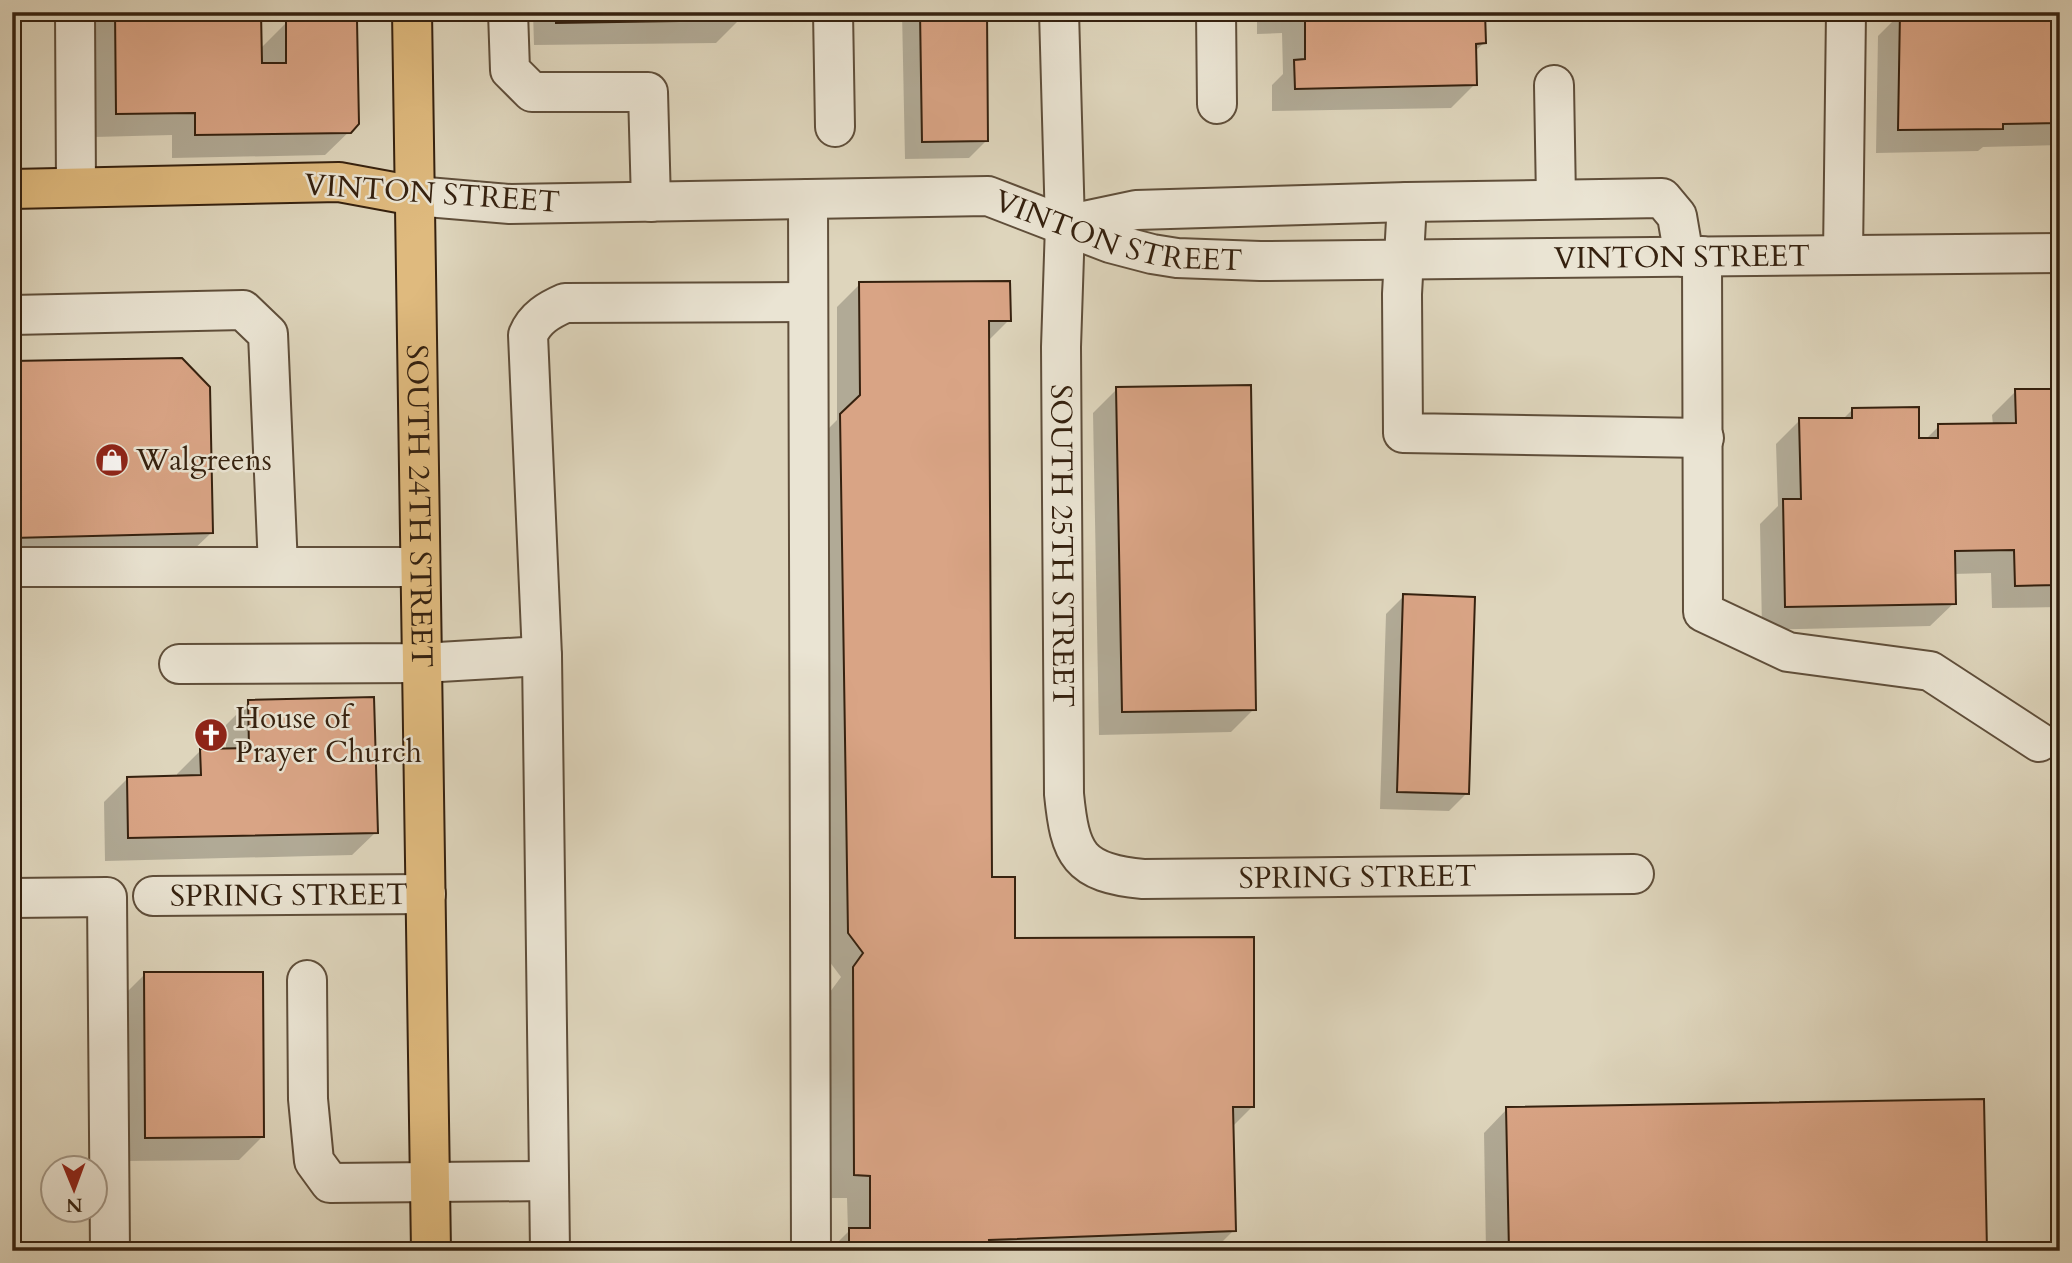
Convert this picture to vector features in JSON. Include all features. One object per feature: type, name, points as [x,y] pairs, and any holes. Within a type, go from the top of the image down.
[{"type":"main road","name":"SOUTH 24TH STREET","points":[[412,12],[431,1251]]},
{"type":"main road","name":"VINTON STREET","points":[[12,188],[339,183],[415,196]]},
{"type":"street","points":[[75,12],[76,187]]},
{"type":"street","points":[[508,12],[510,70],[532,93],[648,92],[651,202]]},
{"type":"street","points":[[833,12],[835,127]]},
{"type":"street","name":"SOUTH 25TH STREET","points":[[1059,12],[1065,225],[1061,347],[1064,794],[1072,847],[1085,862]]},
{"type":"street","points":[[1216,12],[1217,104]]},
{"type":"street","points":[[1843,255],[1846,12]]},
{"type":"street","points":[[1554,85],[1556,200]]},
{"type":"street","name":"VINTON STREET","points":[[415,196],[510,204],[988,197],[1110,243],[1177,258],[1402,259],[2060,253]]},
{"type":"street","points":[[1065,225],[1136,210],[1407,201],[1662,198],[1677,216],[1693,257],[1704,438],[1703,612],[1788,652],[1930,671],[2039,742]]},
{"type":"street","points":[[808,199],[811,1251]]},
{"type":"street","points":[[1407,201],[1402,259],[1400,387],[1403,433],[1704,438]]},
{"type":"street","points":[[550,1251],[542,656],[528,335],[532,325],[548,311],[565,303],[808,302]]},
{"type":"street","points":[[12,316],[243,310],[268,334],[278,567]]},
{"type":"street","points":[[12,567],[421,567]]},
{"type":"street","points":[[179,664],[422,663],[542,656]]},
{"type":"street","name":"SPRING STREET","points":[[1085,862],[1116,874],[1143,879],[1634,874]]},
{"type":"street","name":"SPRING STREET","points":[[153,896],[426,894]]},
{"type":"street","points":[[12,898],[107,897],[110,1251]]},
{"type":"street","points":[[307,980],[308,1099],[314,1161],[330,1183],[549,1181]]},
{"type":"building","points":[[115,12],[261,12],[262,63],[286,63],[286,21],[357,20],[359,124],[351,133],[195,135],[195,113],[116,114]]},
{"type":"building","points":[[556,12],[741,12],[741,20],[556,23]]},
{"type":"building","points":[[920,12],[987,12],[988,141],[922,142]]},
{"type":"building","points":[[1305,12],[1485,12],[1486,43],[1476,44],[1477,85],[1295,89],[1294,60],[1305,59]]},
{"type":"building","points":[[1900,12],[2060,12],[2060,123],[2003,124],[2003,129],[1898,130]]},
{"type":"building","points":[[1010,281],[1011,321],[989,321],[992,877],[1015,877],[1015,938],[1254,937],[1254,1107],[1233,1107],[1236,1231],[989,1240],[990,1251],[849,1251],[849,1228],[870,1228],[870,1176],[854,1175],[853,967],[863,953],[848,933],[840,414],[860,395],[859,282]]},
{"type":"building","name":"Walgreens","points":[[182,358],[210,387],[213,533],[12,538],[12,361]]},
{"type":"building","points":[[1251,385],[1256,710],[1122,712],[1116,387]]},
{"type":"building","points":[[2015,389],[2060,389],[2060,585],[2015,586],[2014,550],[1955,551],[1956,604],[1785,607],[1783,499],[1801,499],[1799,418],[1852,418],[1852,408],[1919,407],[1919,438],[1938,438],[1938,424],[2016,423]]},
{"type":"building","points":[[1403,594],[1475,597],[1469,794],[1397,792]]},
{"type":"building","points":[[374,697],[378,833],[128,838],[127,777],[201,775],[200,749],[249,748],[248,700]]},
{"type":"building","points":[[144,972],[263,972],[264,1137],[145,1138]]},
{"type":"building","points":[[1984,1099],[1987,1251],[1509,1251],[1506,1107]]},
{"type":"place","name":"Walgreens","points":[[112,460]]},
{"type":"place","name":"House of Prayer Church","points":[[211,735]]}]
